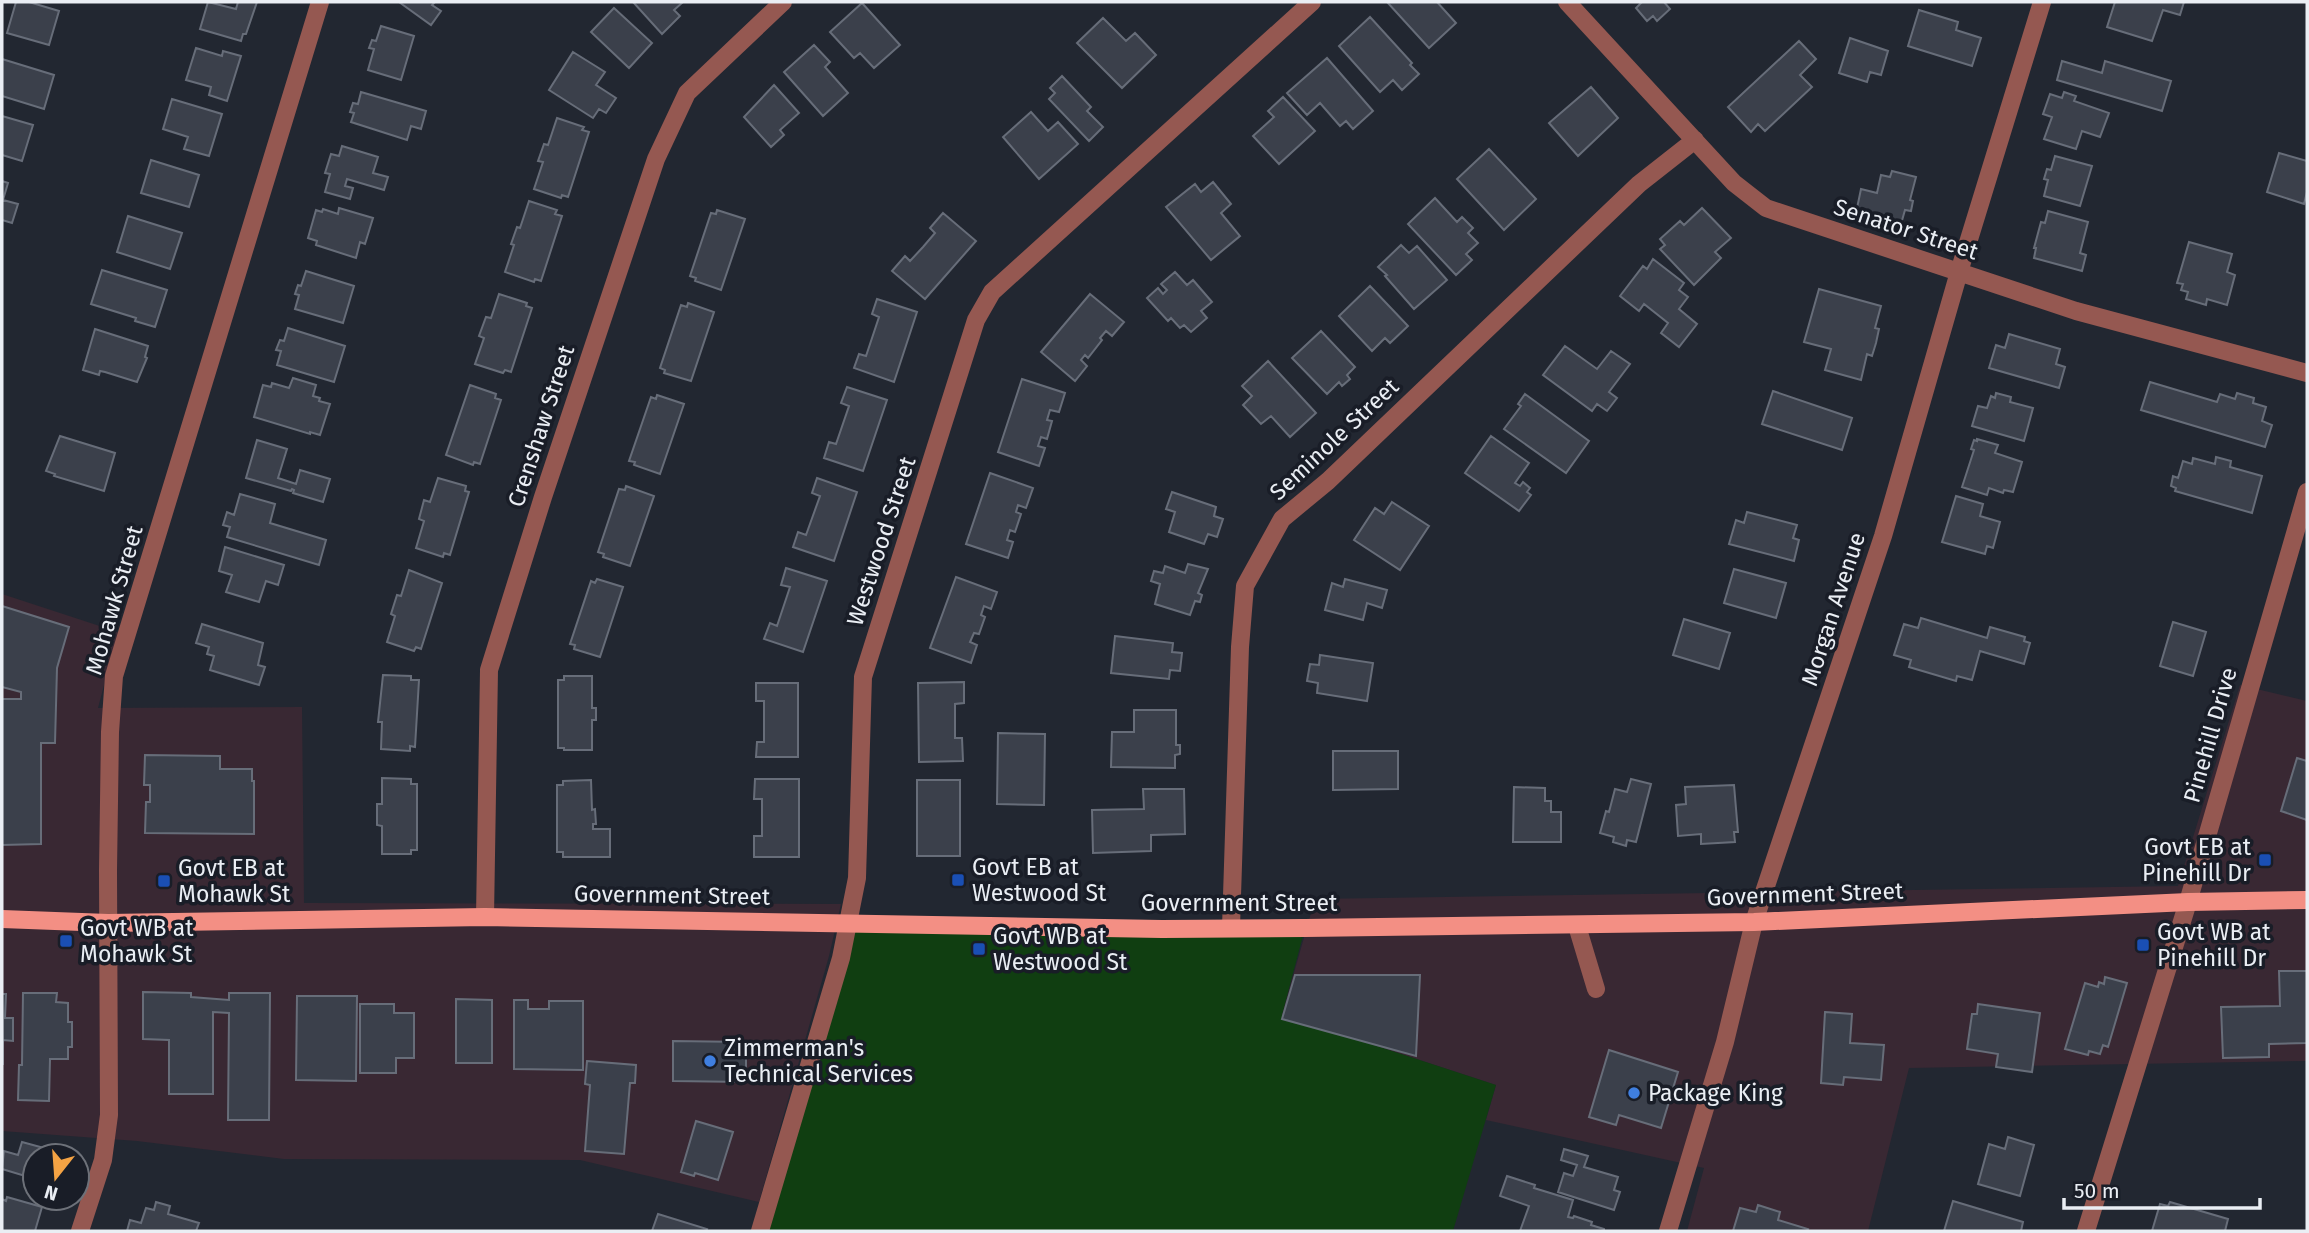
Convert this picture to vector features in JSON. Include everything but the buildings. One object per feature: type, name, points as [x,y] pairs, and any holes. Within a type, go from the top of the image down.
[{"type":"main road","name":"Government Street","points":[[2,919],[108,923],[485,917],[1162,929],[1577,926],[1754,922],[2188,902],[2307,900]]},
{"type":"street","name":"Mohawk Street","points":[[80,1231],[103,1160],[109,1115],[110,732],[114,676],[320,2]]},
{"type":"street","name":"Crenshaw Street","points":[[485,917],[489,670],[543,497],[656,159],[687,93],[783,2]]},
{"type":"street","name":"Westwood Street","points":[[760,1231],[837,972],[857,877],[863,677],[976,320],[992,292],[1312,2]]},
{"type":"street","name":"Senator Street","points":[[1567,2],[1734,183],[1766,208],[2076,311],[2307,373]]},
{"type":"street","name":"Morgan Avenue","points":[[1668,1231],[1726,1042],[1754,922],[1883,536],[1959,272],[2042,2]]},
{"type":"street","name":"Seminole Street","points":[[1231,927],[1240,647],[1245,586],[1282,519],[1328,481],[1639,184],[1695,140]]},
{"type":"street","name":"Pinehill Drive","points":[[2086,1231],[2188,902],[2307,492]]},
{"type":"street","points":[[1577,926],[1596,989]]},
{"type":"shaded area","points":[[2,594],[118,632],[98,708],[302,707],[304,903],[841,904],[829,956],[759,1202],[580,1160],[284,1159],[137,1141],[2,1131]]},
{"type":"shaded area","points":[[2240,685],[2307,701],[2307,1061],[1909,1068],[1868,1231],[1687,1231],[1704,1168],[1486,1120],[1496,1085],[1282,1015],[1315,899],[2178,886]]},
{"type":"green space","points":[[848,922],[1305,928],[1282,1015],[1496,1085],[1453,1231],[760,1231]]},
{"type":"place","name":"Govt EB at Pinehill Dr","points":[[2265,860]]},
{"type":"place","name":"Govt EB at Westwood St","points":[[958,880]]},
{"type":"place","name":"Govt EB at Mohawk St","points":[[164,881]]},
{"type":"place","name":"Govt WB at Mohawk St","points":[[66,941]]},
{"type":"place","name":"Govt WB at Pinehill Dr","points":[[2143,945]]},
{"type":"place","name":"Govt WB at Westwood St","points":[[979,949]]},
{"type":"place","name":"Zimmerman's Technical Services","points":[[710,1061]]},
{"type":"place","name":"Package King","points":[[1634,1093]]}]
